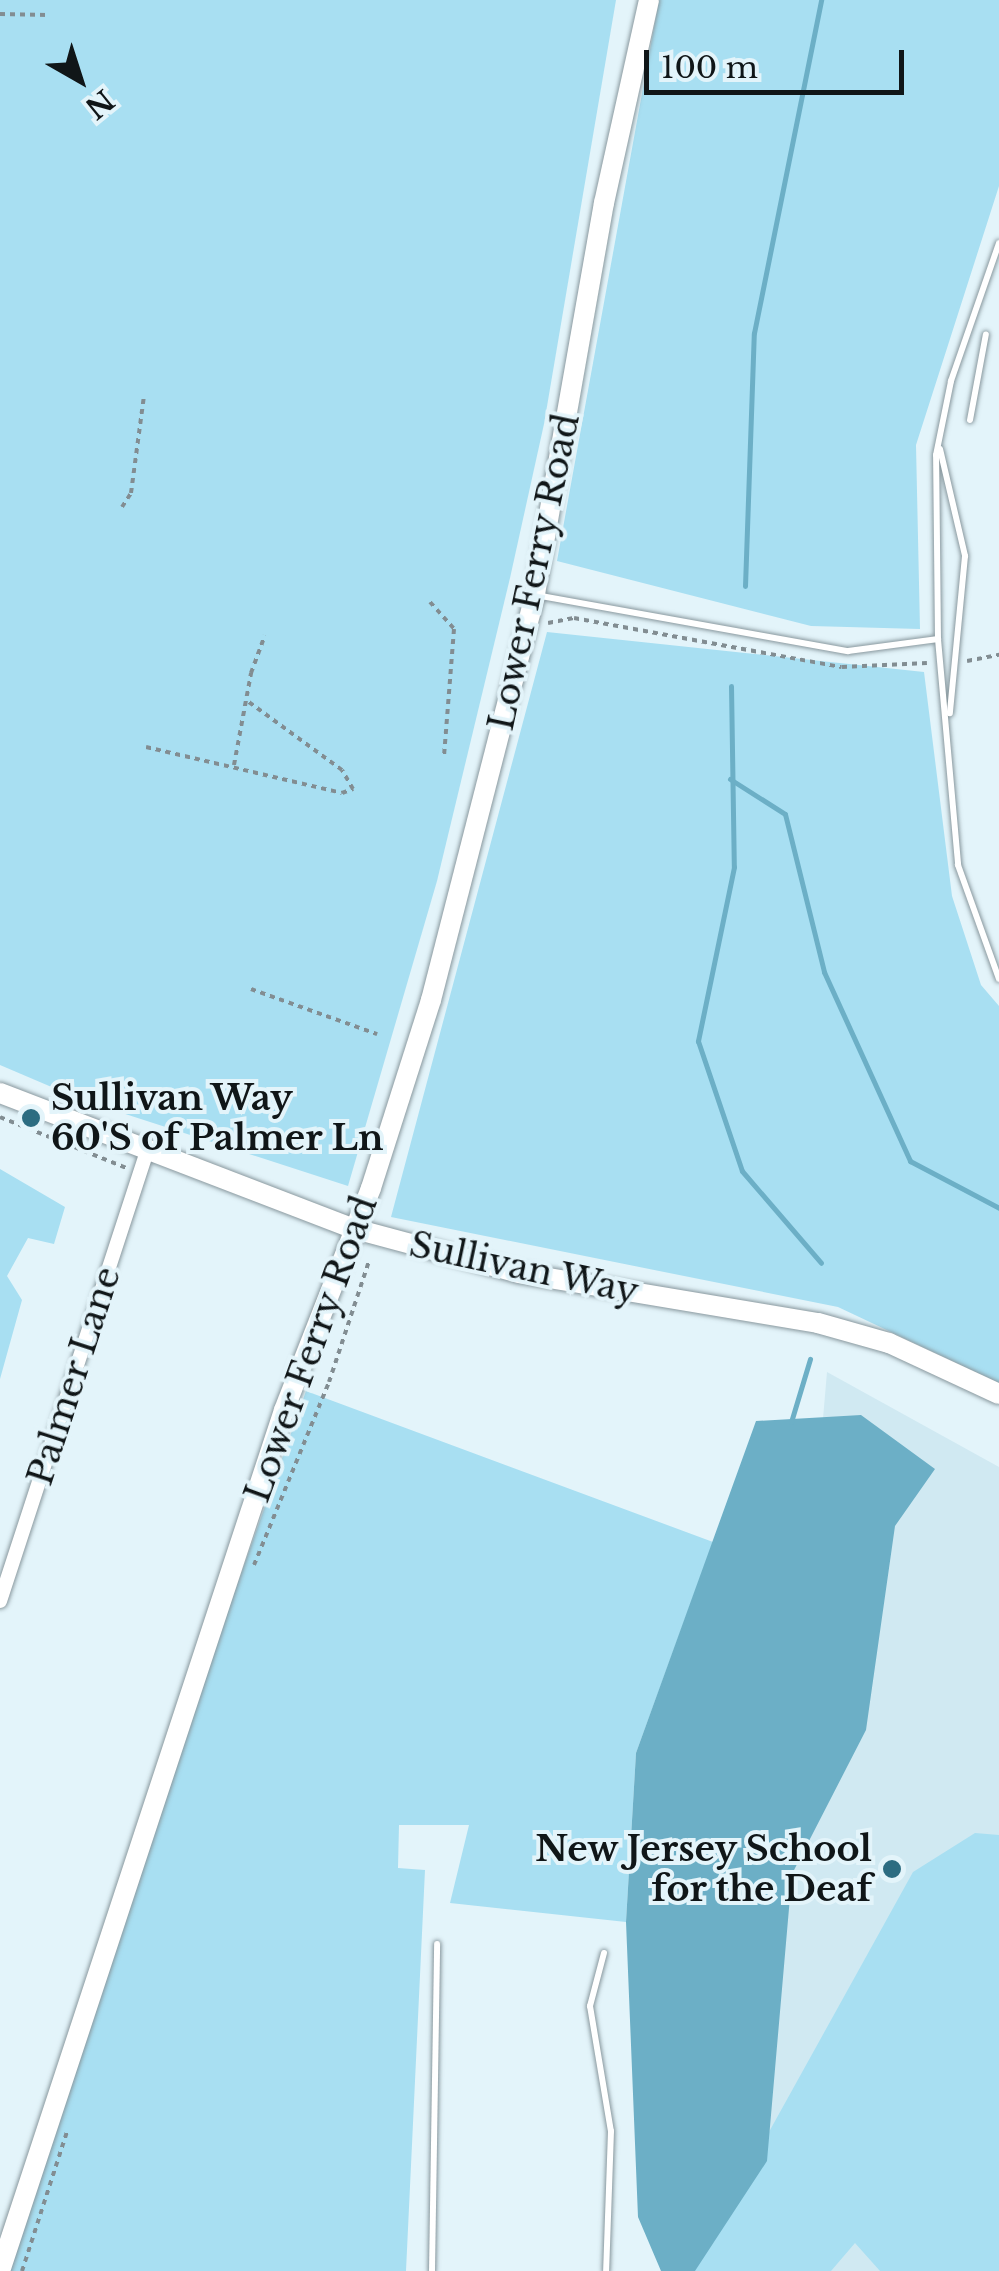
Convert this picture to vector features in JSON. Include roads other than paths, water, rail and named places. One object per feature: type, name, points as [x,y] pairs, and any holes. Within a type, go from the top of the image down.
[{"type":"main road","name":"Lower Ferry Road","points":[[0,2271],[284,1410],[356,1229],[446,946],[535,594],[604,203],[649,0]]},
{"type":"main road","name":"Sullivan Way","points":[[0,1093],[356,1229],[518,1274],[818,1324],[889,1343],[999,1394]]},
{"type":"street","name":"Palmer Lane","points":[[0,1601],[147,1151]]},
{"type":"lane","points":[[999,243],[952,381],[938,443],[938,639],[958,866],[999,980]]},
{"type":"lane","points":[[970,420],[986,334]]},
{"type":"lane","points":[[938,443],[965,556],[948,728]]},
{"type":"lane","points":[[535,594],[848,650],[938,639]]},
{"type":"lane","points":[[432,2271],[437,1944]]},
{"type":"lane","points":[[604,1953],[590,2006],[611,2131],[606,2271]]},
{"type":"waterway","points":[[745,586],[754,333],[821,0]]},
{"type":"waterway","points":[[731,686],[734,867],[698,1041],[742,1171],[821,1263]]},
{"type":"waterway","points":[[730,779],[785,814],[824,972],[910,1161],[999,1208]]},
{"type":"waterway","points":[[791,1422],[810,1359]]},
{"type":"place","name":"Sullivan Way 60'S of Palmer Ln","points":[[31,1118]]},
{"type":"place","name":"New Jersey School for the Deaf","points":[[892,1869]]}]
